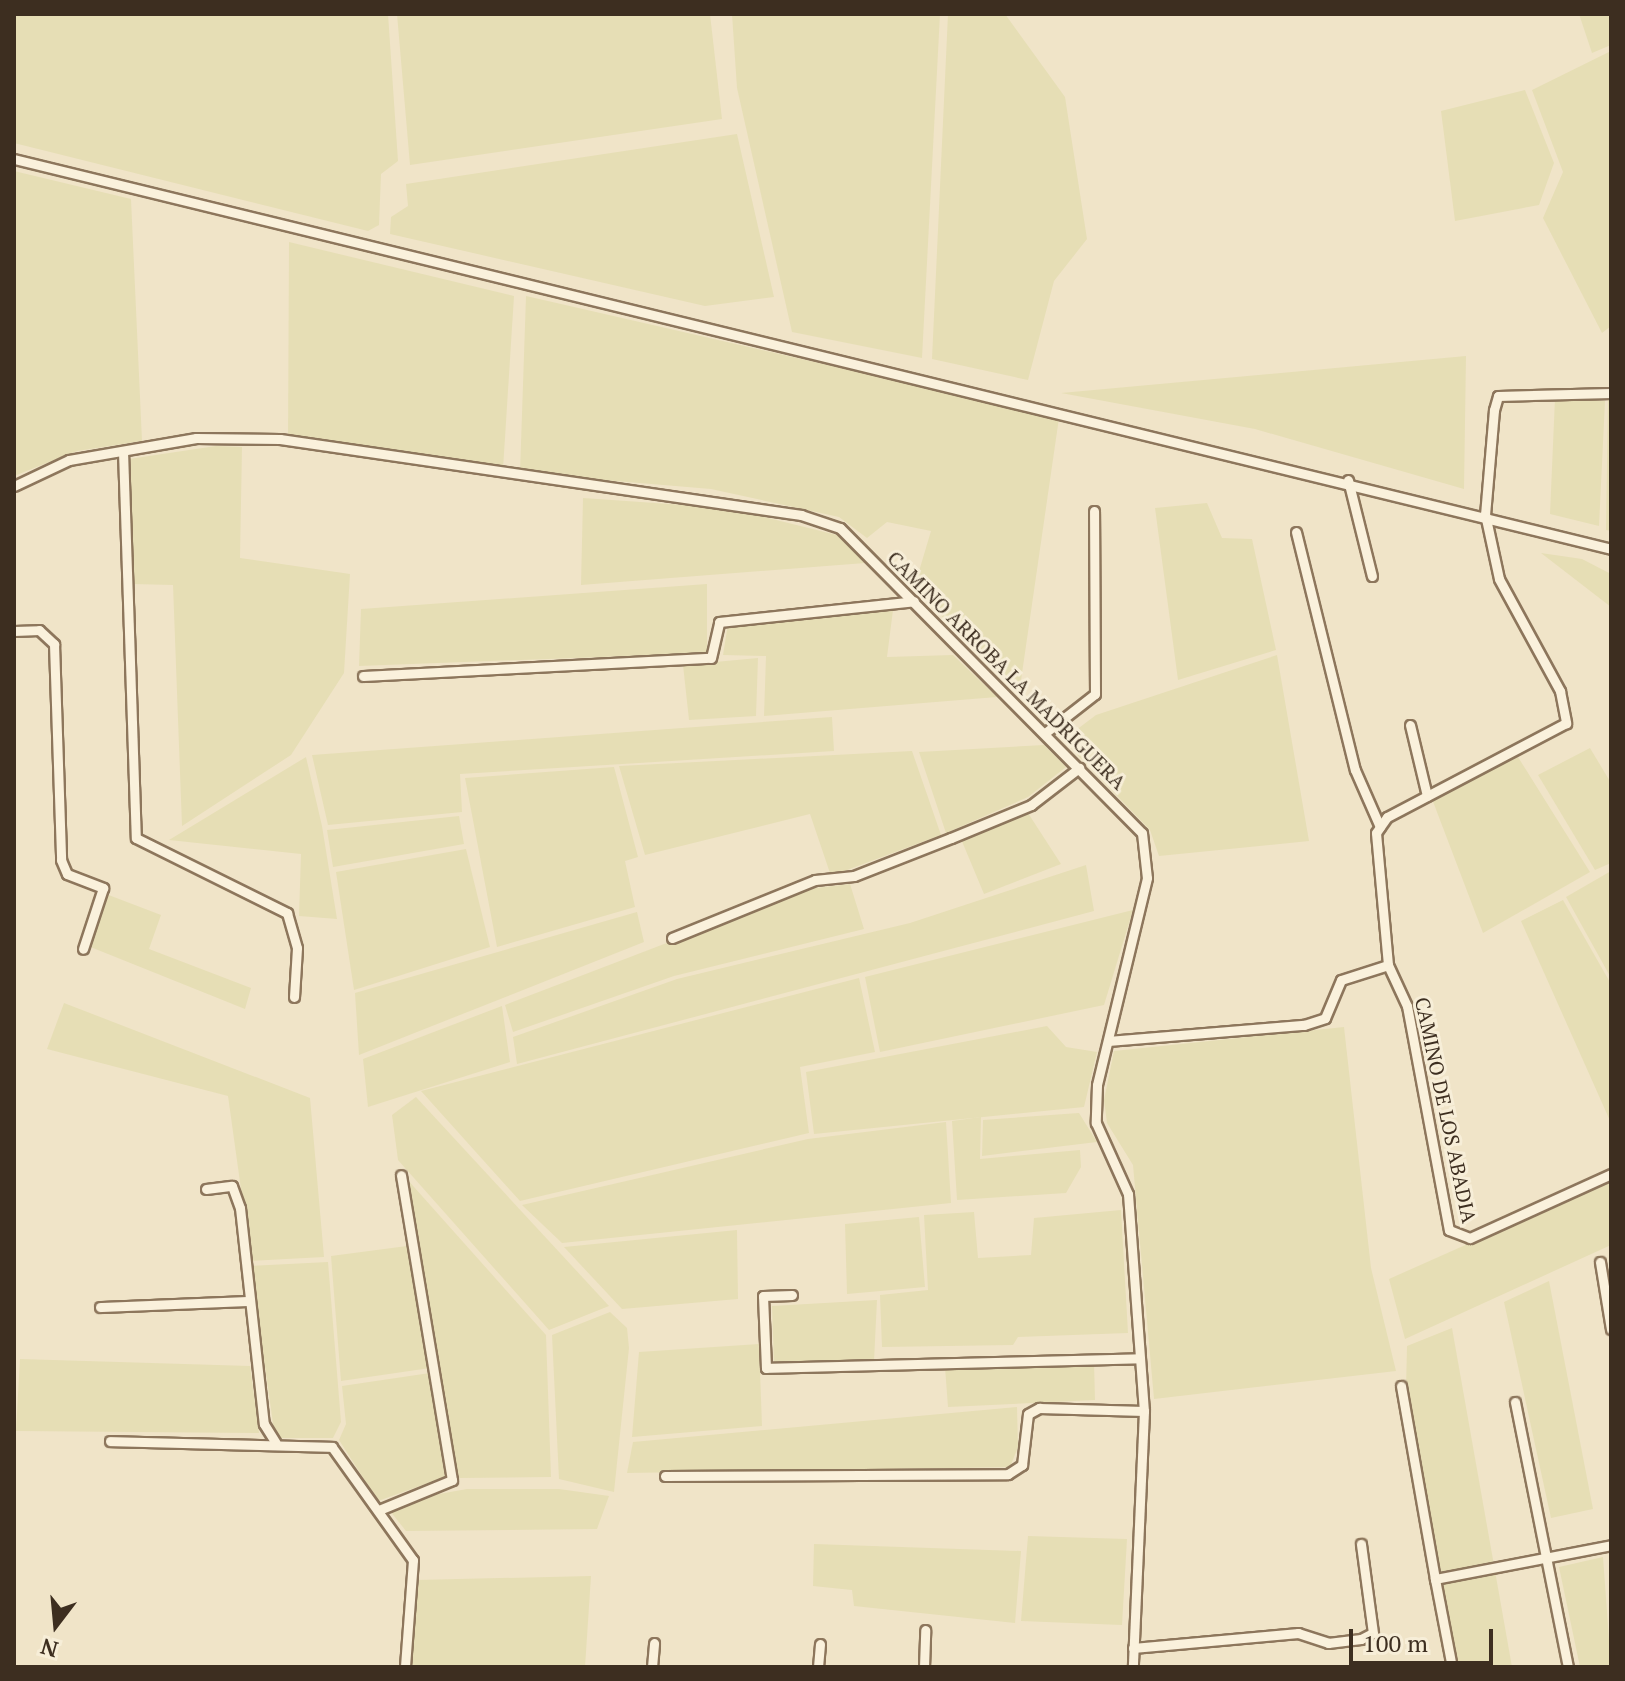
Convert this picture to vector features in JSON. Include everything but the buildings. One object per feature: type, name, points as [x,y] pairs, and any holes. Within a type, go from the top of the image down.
[{"type":"street","points":[[14,159],[764,347],[1348,480],[1611,549]]},
{"type":"street","points":[[1380,827],[1427,796],[1569,715],[1499,579],[1485,514],[1498,396],[1611,393]]},
{"type":"street","name":"CAMINO ARROBA LA MADRIGUERA","points":[[14,486],[69,460],[196,438],[280,439],[559,485],[702,495],[840,528],[1142,833],[1150,851],[1108,1041],[1096,1123],[1128,1194],[1137,1358],[1144,1411],[1133,1667]]},
{"type":"street","points":[[123,451],[136,838],[287,913],[297,948],[294,997]]},
{"type":"street","points":[[1348,480],[1372,576]]},
{"type":"street","points":[[1045,733],[1095,694],[1094,511]]},
{"type":"street","name":"CAMINO DE LOS ABADIA","points":[[1296,532],[1355,770],[1380,827],[1388,965],[1407,1006],[1454,1237],[1470,1238],[1611,1174]]},
{"type":"street","points":[[363,676],[711,658],[719,622],[914,601]]},
{"type":"street","points":[[14,631],[39,630],[54,644],[61,860],[67,874],[103,888],[83,949]]},
{"type":"street","points":[[1410,725],[1427,796]]},
{"type":"street","points":[[672,938],[815,880],[854,876],[1031,805],[1079,768]]},
{"type":"street","points":[[1108,1041],[1304,1025],[1325,1018],[1341,980],[1388,965]]},
{"type":"street","points":[[379,1510],[452,1480],[401,1175]]},
{"type":"street","points":[[206,1189],[232,1186],[264,1424],[267,1440],[278,1444]]},
{"type":"street","points":[[1600,1262],[1611,1329]]},
{"type":"street","points":[[792,1295],[763,1296],[766,1368],[1137,1358]]},
{"type":"street","points":[[100,1307],[249,1301]]},
{"type":"street","points":[[1401,1386],[1452,1667]]},
{"type":"street","points":[[1515,1402],[1568,1667]]},
{"type":"street","points":[[665,1476],[1008,1474],[1022,1465],[1028,1414],[1039,1408],[1144,1411]]},
{"type":"street","points":[[110,1441],[332,1447],[413,1560],[405,1667]]},
{"type":"street","points":[[1133,1648],[1298,1633],[1328,1643],[1361,1639],[1373,1633],[1361,1544]]},
{"type":"street","points":[[1435,1579],[1611,1545]]},
{"type":"street","points":[[924,1667],[925,1630]]},
{"type":"street","points":[[652,1667],[654,1643]]},
{"type":"street","points":[[818,1667],[820,1644]]},
{"type":"shaded area","points":[[14,14],[388,14],[398,161],[381,174],[379,225],[368,231],[14,143]]},
{"type":"shaded area","points":[[397,14],[710,14],[722,119],[410,165]]},
{"type":"shaded area","points":[[732,14],[940,14],[922,358],[792,332],[737,88]]},
{"type":"shaded area","points":[[948,14],[1005,14],[1065,97],[1087,239],[1054,281],[1028,380],[932,359]]},
{"type":"shaded area","points":[[1579,14],[1611,14],[1611,45],[1592,53]]},
{"type":"shaded area","points":[[1611,51],[1611,326],[1602,333],[1543,218],[1563,172],[1532,90]]},
{"type":"shaded area","points":[[1525,90],[1554,163],[1539,205],[1455,221],[1441,111]]},
{"type":"shaded area","points":[[737,134],[774,297],[705,306],[390,234],[391,217],[408,206],[406,184]]},
{"type":"shaded area","points":[[14,171],[131,199],[142,441],[77,451],[14,476]]},
{"type":"shaded area","points":[[289,242],[514,296],[503,469],[288,436]]},
{"type":"shaded area","points":[[526,296],[1059,418],[1019,694],[914,588],[931,531],[887,522],[867,538],[839,517],[711,489],[520,473]]},
{"type":"shaded area","points":[[1466,356],[1464,489],[1255,429],[1061,393]]},
{"type":"shaded area","points":[[1555,398],[1605,401],[1599,526],[1550,514]]},
{"type":"shaded area","points":[[1608,398],[1611,398],[1611,531],[1606,530]]},
{"type":"shaded area","points":[[216,446],[242,447],[240,558],[350,574],[344,673],[291,755],[182,826],[173,585],[132,584],[129,459]]},
{"type":"shaded area","points":[[583,498],[727,508],[837,535],[865,563],[581,585]]},
{"type":"shaded area","points":[[1207,503],[1222,538],[1252,539],[1276,650],[1178,680],[1155,508]]},
{"type":"shaded area","points":[[1541,553],[1582,559],[1611,574],[1611,607]]},
{"type":"shaded area","points":[[707,584],[707,653],[359,666],[361,609]]},
{"type":"shaded area","points":[[893,610],[887,657],[953,655],[997,697],[764,716],[766,656],[723,655],[728,624]]},
{"type":"shaded area","points":[[1277,655],[1309,841],[1159,856],[1150,830],[1063,740],[1096,715]]},
{"type":"shaded area","points":[[758,658],[756,716],[689,720],[683,665]]},
{"type":"shaded area","points":[[832,717],[834,751],[460,774],[462,812],[328,825],[312,755]]},
{"type":"shaded area","points":[[1044,745],[1066,767],[1028,797],[946,833],[919,752]]},
{"type":"shaded area","points":[[1590,748],[1611,783],[1611,863],[1595,870],[1538,775]]},
{"type":"shaded area","points":[[912,751],[941,835],[831,876],[810,814],[645,855],[619,766]]},
{"type":"shaded area","points":[[306,757],[322,826],[337,919],[299,916],[301,854],[169,840]]},
{"type":"shaded area","points":[[1518,757],[1590,872],[1483,933],[1432,799]]},
{"type":"shaded area","points":[[614,767],[638,857],[625,861],[635,907],[497,947],[465,778]]},
{"type":"shaded area","points":[[1028,813],[1061,864],[984,894],[961,839]]},
{"type":"shaded area","points":[[459,816],[464,844],[333,867],[327,830]]},
{"type":"shaded area","points":[[466,849],[490,947],[354,990],[336,872]]},
{"type":"shaded area","points":[[1086,865],[1094,911],[517,1064],[513,1037],[677,979],[910,923]]},
{"type":"shaded area","points":[[1611,871],[1611,978],[1566,897]]},
{"type":"shaded area","points":[[850,884],[864,929],[674,976],[513,1032],[505,1005],[808,889]]},
{"type":"shaded area","points":[[106,894],[161,915],[149,949],[251,988],[245,1009],[88,946]]},
{"type":"shaded area","points":[[1563,900],[1611,984],[1611,1123],[1521,921]]},
{"type":"shaded area","points":[[1133,910],[1104,1005],[880,1052],[865,977]]},
{"type":"shaded area","points":[[637,912],[644,942],[359,1055],[355,993]]},
{"type":"shaded area","points":[[859,978],[875,1052],[800,1067],[809,1133],[520,1201],[421,1091]]},
{"type":"shaded area","points":[[64,1003],[310,1098],[324,1257],[251,1261],[228,1096],[47,1049]]},
{"type":"shaded area","points":[[502,1006],[510,1062],[368,1107],[363,1059]]},
{"type":"shaded area","points":[[1047,1026],[1066,1047],[1097,1052],[1084,1107],[814,1134],[806,1072]]},
{"type":"shaded area","points":[[1344,1027],[1371,1268],[1396,1371],[1154,1399],[1133,1165],[1107,1123],[1104,1100],[1114,1051]]},
{"type":"shaded area","points":[[416,1097],[609,1306],[549,1330],[398,1160],[392,1115]]},
{"type":"shaded area","points":[[1079,1113],[1097,1142],[982,1156],[983,1120]]},
{"type":"shaded area","points":[[981,1117],[980,1159],[1080,1150],[1081,1167],[1066,1193],[957,1200],[952,1121]]},
{"type":"shaded area","points":[[946,1122],[951,1203],[562,1243],[522,1205],[808,1139]]},
{"type":"shaded area","points":[[406,1178],[546,1335],[551,1477],[458,1478]]},
{"type":"shaded area","points":[[1611,1180],[1611,1245],[1405,1339],[1389,1279]]},
{"type":"shaded area","points":[[1121,1210],[1128,1333],[1018,1337],[1013,1345],[882,1347],[880,1295],[928,1290],[924,1215],[974,1212],[978,1258],[1031,1255],[1034,1218]]},
{"type":"shaded area","points":[[919,1217],[925,1287],[847,1294],[845,1224]]},
{"type":"shaded area","points":[[737,1230],[738,1299],[622,1309],[564,1247]]},
{"type":"shaded area","points":[[407,1246],[430,1368],[341,1381],[331,1256]]},
{"type":"shaded area","points":[[328,1262],[341,1422],[333,1438],[275,1438],[251,1266]]},
{"type":"shaded area","points":[[1549,1281],[1593,1509],[1551,1518],[1504,1302]]},
{"type":"shaded area","points":[[877,1300],[874,1361],[774,1362],[772,1306]]},
{"type":"shaded area","points":[[610,1312],[627,1328],[629,1348],[614,1492],[559,1479],[552,1335]]},
{"type":"shaded area","points":[[1452,1328],[1512,1667],[1458,1667],[1406,1389],[1407,1346]]},
{"type":"shaded area","points":[[759,1344],[762,1426],[632,1437],[639,1352]]},
{"type":"shaded area","points":[[20,1359],[250,1366],[259,1433],[16,1431]]},
{"type":"shaded area","points":[[1094,1362],[1095,1400],[948,1407],[945,1367]]},
{"type":"shaded area","points":[[430,1373],[445,1477],[378,1501],[339,1440],[346,1424],[342,1386]]},
{"type":"shaded area","points":[[1017,1407],[1018,1447],[1010,1467],[627,1473],[633,1442]]},
{"type":"shaded area","points":[[467,1489],[559,1489],[609,1496],[597,1529],[406,1531],[390,1511],[411,1499]]},
{"type":"shaded area","points":[[1028,1536],[1127,1539],[1122,1625],[1021,1621]]},
{"type":"shaded area","points":[[814,1544],[1021,1551],[1015,1623],[854,1606],[852,1590],[813,1586]]},
{"type":"shaded area","points":[[1603,1557],[1611,1667],[1580,1667],[1559,1567]]},
{"type":"shaded area","points":[[591,1576],[585,1667],[411,1667],[416,1580]]}]
